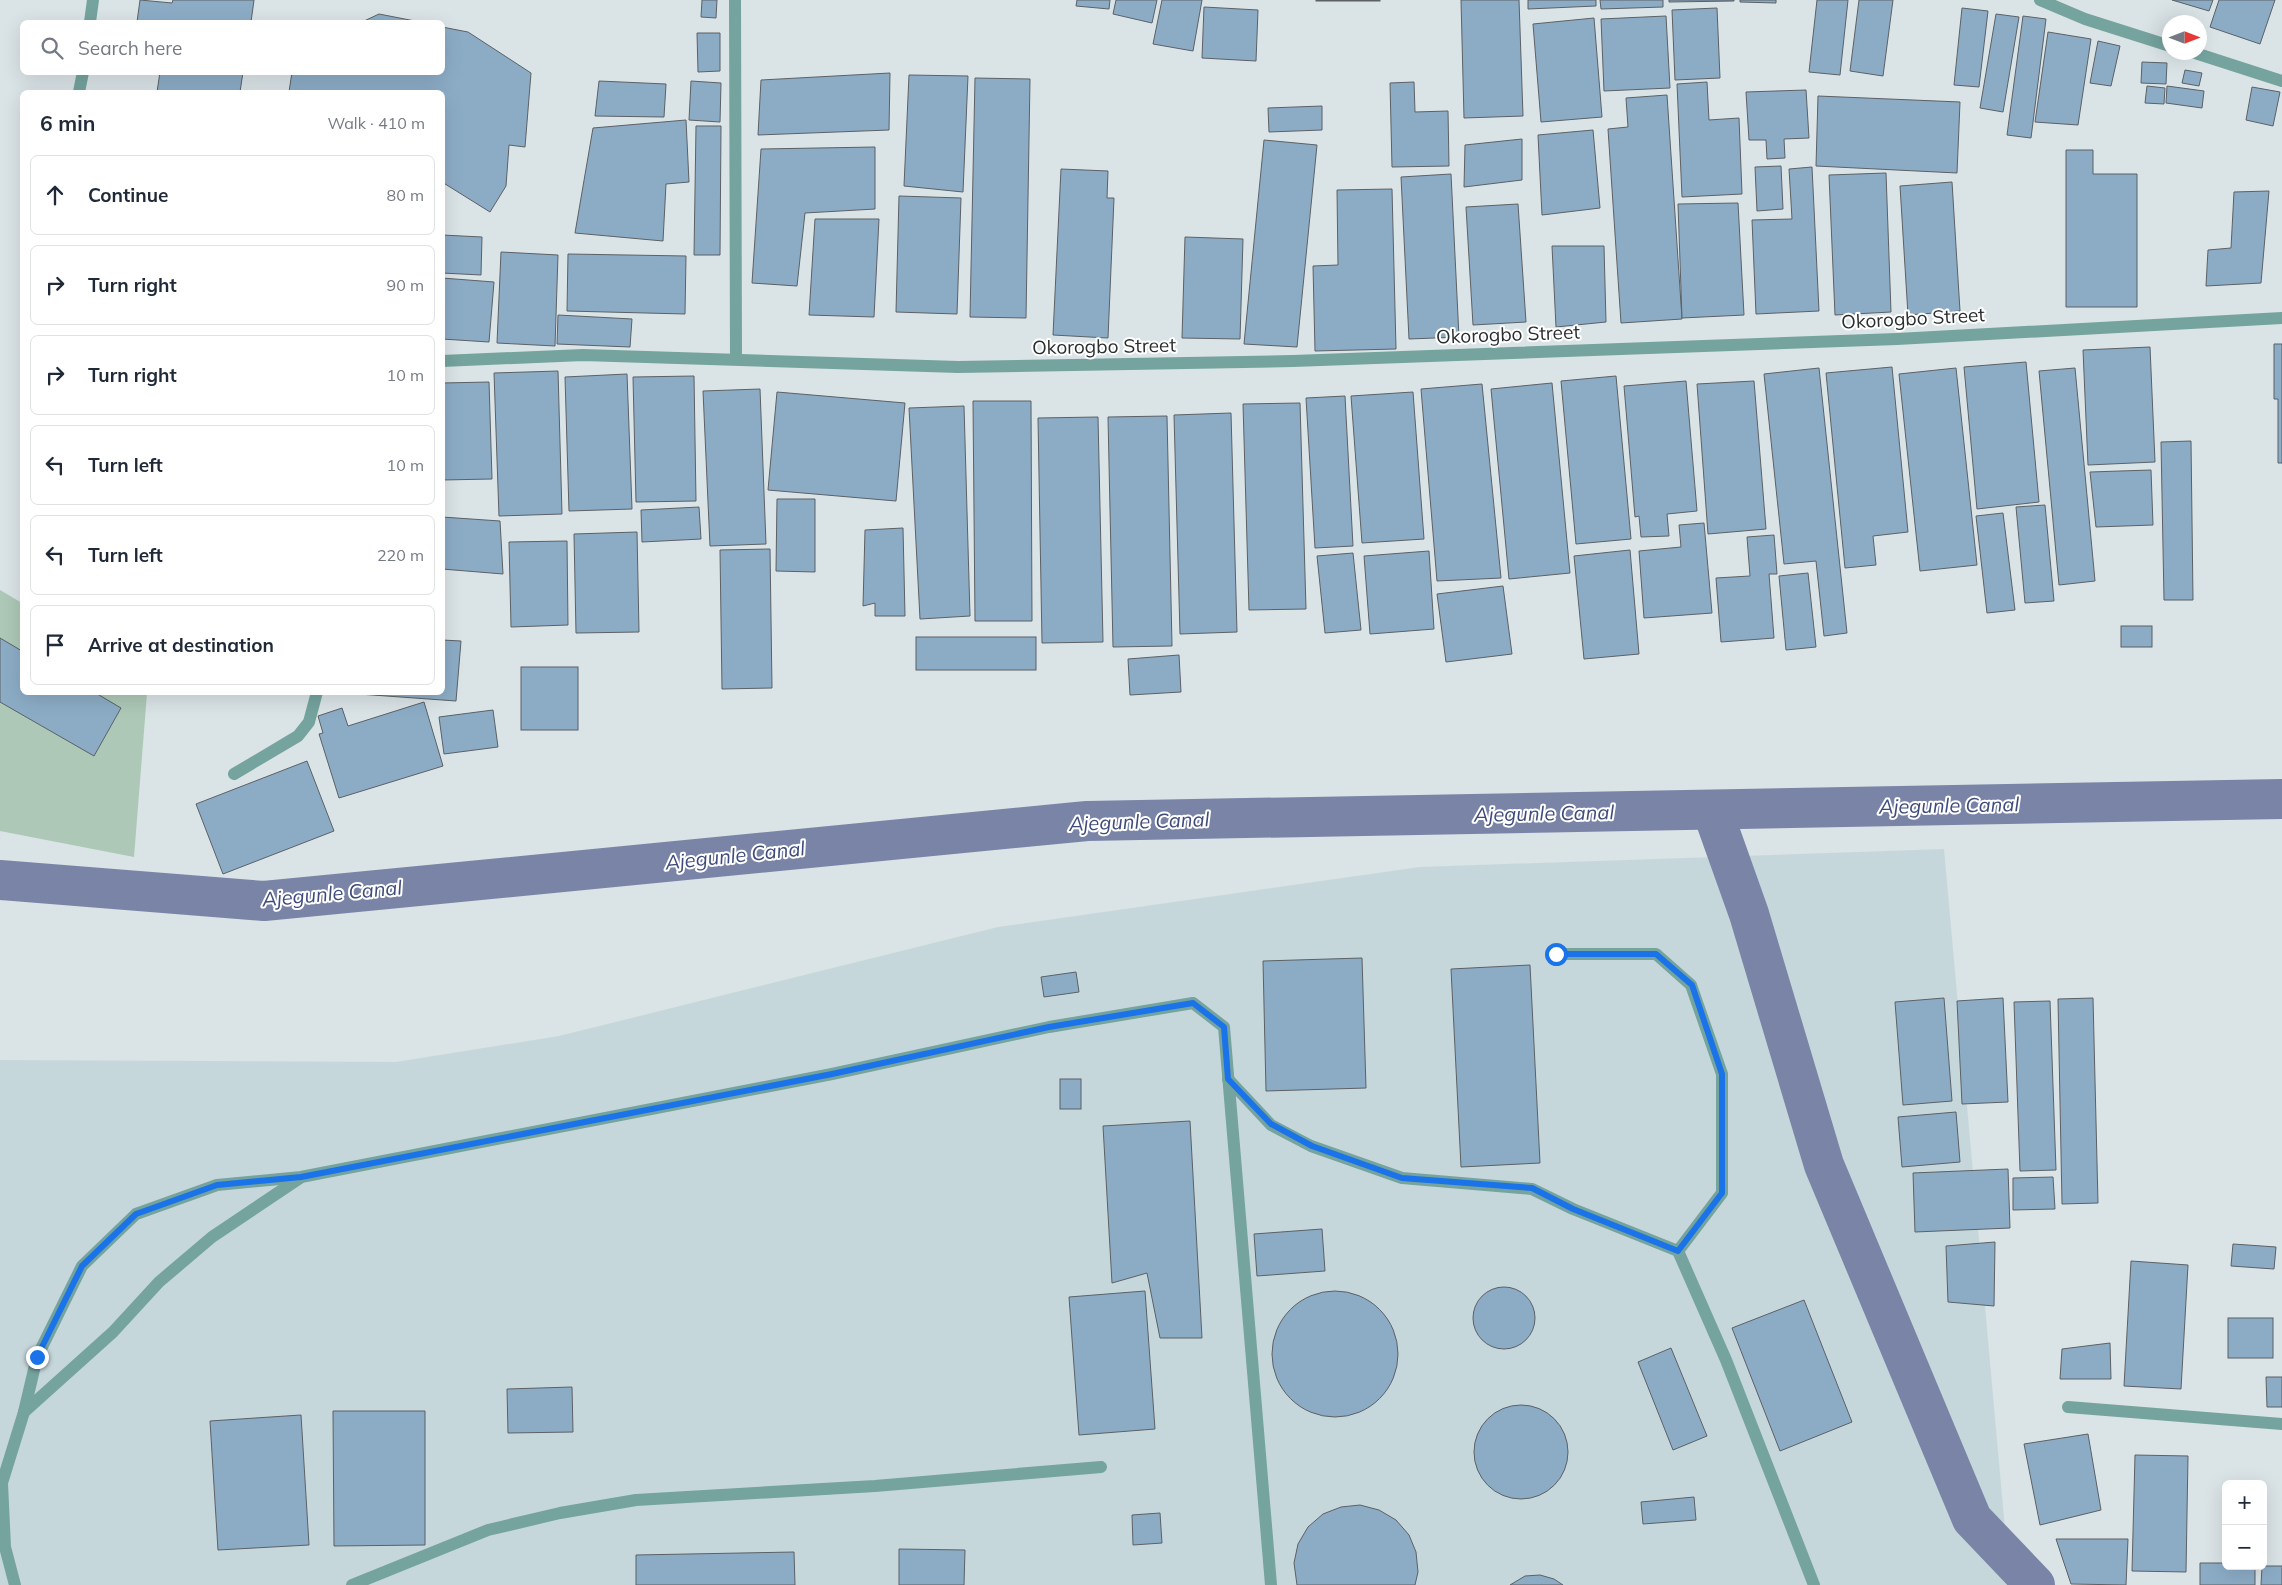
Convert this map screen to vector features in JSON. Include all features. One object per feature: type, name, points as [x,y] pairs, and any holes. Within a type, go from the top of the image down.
[{"type":"street","points":[[90,20],[93,0]]},
{"type":"street","points":[[735,0],[736,359]]},
{"type":"street","points":[[2040,0],[2085,19],[2162,43]]},
{"type":"street","points":[[2207,57],[2282,81]]},
{"type":"street","points":[[80,90],[82,75]]},
{"type":"street","name":"Okorogbo Street","points":[[445,361],[584,355],[958,367],[1293,361],[1896,339],[2282,318]]},
{"type":"street","points":[[234,774],[298,736],[309,722],[316,695]]},
{"type":"street","points":[[1556,954],[1656,954],[1692,985],[1722,1074],[1722,1193],[1678,1251]]},
{"type":"street","points":[[14,1585],[3,1550],[2,1483],[24,1412],[37,1357],[82,1266],[136,1214],[217,1185],[301,1177],[832,1074],[1049,1027],[1193,1003],[1224,1027],[1271,1585]]},
{"type":"street","points":[[1228,1079],[1271,1124],[1312,1146],[1402,1178],[1532,1188],[1573,1209],[1678,1251],[1726,1360],[1814,1585]]},
{"type":"street","points":[[24,1412],[112,1332],[159,1282],[189,1256],[212,1237],[301,1177]]},
{"type":"street","points":[[2068,1407],[2282,1424]]},
{"type":"street","points":[[352,1585],[488,1530],[560,1513],[636,1500],[875,1486],[1101,1467]]},
{"type":"shaded area","points":[[1944,849],[2010,1585],[0,1585],[0,1060],[396,1062],[559,1036],[998,927],[1420,867]]},
{"type":"green space","points":[[0,590],[20,602],[20,695],[147,695],[134,857],[0,831]]},
{"type":"building","points":[[140,0],[172,3],[173,0],[254,0],[251,20],[137,20]]},
{"type":"building","points":[[702,0],[717,0],[716,18],[701,17]]},
{"type":"building","points":[[1077,0],[1110,0],[1109,9],[1076,6]]},
{"type":"building","points":[[1116,0],[1157,0],[1152,23],[1113,14]]},
{"type":"building","points":[[1162,0],[1202,0],[1193,51],[1153,44]]},
{"type":"building","points":[[1380,0],[1380,1],[1316,1]]},
{"type":"building","points":[[1461,0],[1519,0],[1523,116],[1464,118]]},
{"type":"building","points":[[1528,0],[1596,0],[1596,6],[1528,9]]},
{"type":"building","points":[[1600,0],[1663,0],[1663,7],[1601,9]]},
{"type":"building","points":[[1669,0],[1734,0],[1734,1],[1669,2]]},
{"type":"building","points":[[1740,0],[1776,0],[1776,3],[1740,2]]},
{"type":"building","points":[[1817,0],[1848,0],[1840,75],[1809,72]]},
{"type":"building","points":[[1859,0],[1893,0],[1883,76],[1850,71]]},
{"type":"building","points":[[2172,0],[2213,0],[2209,11]]},
{"type":"building","points":[[2219,0],[2275,0],[2260,44],[2210,27]]},
{"type":"building","points":[[1204,7],[1258,10],[1256,61],[1202,58]]},
{"type":"building","points":[[1717,8],[1720,78],[1675,80],[1672,10]]},
{"type":"building","points":[[1962,8],[1988,11],[1979,87],[1954,85]]},
{"type":"building","points":[[379,14],[410,20],[366,20]]},
{"type":"building","points":[[1996,14],[2019,17],[2003,112],[1980,108]]},
{"type":"building","points":[[1666,16],[1670,88],[1604,91],[1601,19]]},
{"type":"building","points":[[2023,16],[2046,19],[2031,138],[2007,135]]},
{"type":"building","points":[[1594,18],[1602,117],[1541,122],[1533,24]]},
{"type":"building","points":[[445,28],[468,32],[531,73],[525,147],[509,145],[506,186],[490,212],[445,184],[445,90],[289,90],[292,75],[445,75]]},
{"type":"building","points":[[2048,32],[2091,39],[2078,125],[2035,122]]},
{"type":"building","points":[[697,33],[720,33],[720,71],[698,72]]},
{"type":"building","points":[[2098,41],[2120,46],[2111,86],[2090,83]]},
{"type":"building","points":[[2142,62],[2167,63],[2166,84],[2141,83]]},
{"type":"building","points":[[2185,70],[2202,73],[2199,86],[2182,83]]},
{"type":"building","points":[[890,73],[889,130],[758,135],[761,80]]},
{"type":"building","points":[[160,75],[243,75],[240,90],[157,90]]},
{"type":"building","points":[[909,75],[968,76],[963,192],[904,186]]},
{"type":"building","points":[[975,78],[1030,79],[1026,318],[970,317]]},
{"type":"building","points":[[599,81],[666,84],[664,117],[595,116]]},
{"type":"building","points":[[691,81],[721,83],[720,122],[689,120]]},
{"type":"building","points":[[1414,82],[1415,112],[1448,111],[1449,166],[1392,167],[1390,83]]},
{"type":"building","points":[[1707,82],[1709,120],[1739,118],[1742,194],[1682,197],[1677,84]]},
{"type":"building","points":[[2147,86],[2165,88],[2164,104],[2145,103]]},
{"type":"building","points":[[2167,86],[2204,91],[2202,108],[2166,103]]},
{"type":"building","points":[[2252,87],[2280,92],[2273,126],[2246,120]]},
{"type":"building","points":[[1806,90],[1809,138],[1784,139],[1785,158],[1767,159],[1766,140],[1749,140],[1746,92]]},
{"type":"building","points":[[1667,95],[1682,319],[1621,323],[1608,129],[1628,127],[1626,98]]},
{"type":"building","points":[[1818,96],[1960,102],[1957,173],[1816,166]]},
{"type":"building","points":[[1322,106],[1322,130],[1269,132],[1268,108]]},
{"type":"building","points":[[686,120],[689,182],[666,184],[663,241],[575,233],[593,128]]},
{"type":"building","points":[[696,126],[721,126],[720,255],[694,255]]},
{"type":"building","points":[[1593,130],[1600,208],[1542,215],[1538,135]]},
{"type":"building","points":[[1522,139],[1522,180],[1464,187],[1465,145]]},
{"type":"building","points":[[1264,140],[1317,145],[1297,347],[1244,344]]},
{"type":"building","points":[[875,147],[875,209],[805,213],[797,286],[752,283],[761,149]]},
{"type":"building","points":[[2066,150],[2093,150],[2093,174],[2137,174],[2137,307],[2066,307]]},
{"type":"building","points":[[1781,166],[1783,209],[1757,211],[1755,167]]},
{"type":"building","points":[[1812,167],[1819,311],[1756,314],[1752,220],[1792,219],[1789,169]]},
{"type":"building","points":[[1061,169],[1108,171],[1107,198],[1114,198],[1108,338],[1053,335]]},
{"type":"building","points":[[1886,173],[1891,312],[1835,315],[1829,175]]},
{"type":"building","points":[[1451,174],[1459,337],[1409,339],[1401,177]]},
{"type":"building","points":[[1952,182],[1960,311],[1908,315],[1900,186]]},
{"type":"building","points":[[1392,189],[1396,349],[1315,351],[1313,266],[1338,265],[1337,190]]},
{"type":"building","points":[[2269,191],[2261,283],[2206,286],[2208,250],[2231,248],[2234,192]]},
{"type":"building","points":[[899,196],[961,198],[957,314],[896,312]]},
{"type":"building","points":[[1738,203],[1744,315],[1682,318],[1678,204]]},
{"type":"building","points":[[1518,204],[1526,322],[1473,325],[1466,207]]},
{"type":"building","points":[[815,219],[879,219],[874,317],[809,315]]},
{"type":"building","points":[[445,235],[482,237],[481,275],[445,273]]},
{"type":"building","points":[[1185,237],[1243,239],[1240,339],[1182,338]]},
{"type":"building","points":[[1552,246],[1604,246],[1606,322],[1556,327]]},
{"type":"building","points":[[501,252],[558,255],[555,346],[497,343]]},
{"type":"building","points":[[568,254],[686,256],[685,314],[567,311]]},
{"type":"building","points":[[445,278],[494,282],[489,342],[445,339]]},
{"type":"building","points":[[558,315],[632,319],[630,347],[557,344]]},
{"type":"building","points":[[2274,344],[2282,344],[2282,463],[2278,463],[2278,399],[2274,399]]},
{"type":"building","points":[[2150,347],[2155,462],[2088,465],[2083,350]]},
{"type":"building","points":[[2026,362],[2039,502],[1977,509],[1964,367]]},
{"type":"building","points":[[1892,367],[1908,532],[1873,536],[1876,565],[1845,568],[1826,373]]},
{"type":"building","points":[[1819,368],[1847,633],[1824,636],[1816,561],[1784,564],[1764,374]]},
{"type":"building","points":[[1956,368],[1977,565],[1920,571],[1899,374]]},
{"type":"building","points":[[2075,368],[2095,581],[2059,585],[2039,371]]},
{"type":"building","points":[[558,371],[562,514],[499,516],[494,373]]},
{"type":"building","points":[[627,374],[632,509],[569,511],[565,377]]},
{"type":"building","points":[[694,376],[696,501],[636,502],[633,377]]},
{"type":"building","points":[[1616,376],[1631,539],[1576,544],[1561,381]]},
{"type":"building","points":[[1686,381],[1697,511],[1667,514],[1669,536],[1641,537],[1639,516],[1635,517],[1624,386]]},
{"type":"building","points":[[1754,381],[1766,529],[1708,534],[1697,384]]},
{"type":"building","points":[[489,382],[492,479],[445,480],[445,383]]},
{"type":"building","points":[[1552,383],[1570,573],[1509,579],[1491,389]]},
{"type":"building","points":[[1482,384],[1501,578],[1437,581],[1421,389]]},
{"type":"building","points":[[760,389],[766,544],[710,546],[703,391]]},
{"type":"building","points":[[777,392],[905,403],[896,501],[768,490]]},
{"type":"building","points":[[1413,392],[1424,539],[1362,543],[1351,396]]},
{"type":"building","points":[[1345,396],[1353,546],[1315,548],[1306,398]]},
{"type":"building","points":[[973,401],[1031,401],[1032,621],[975,621]]},
{"type":"building","points":[[1300,403],[1306,609],[1249,610],[1243,404]]},
{"type":"building","points":[[964,406],[970,616],[920,619],[909,408]]},
{"type":"building","points":[[1231,413],[1237,632],[1180,634],[1174,415]]},
{"type":"building","points":[[1167,416],[1172,646],[1113,647],[1108,417]]},
{"type":"building","points":[[1098,417],[1103,642],[1042,643],[1038,418]]},
{"type":"building","points":[[2191,441],[2193,600],[2164,600],[2161,442]]},
{"type":"building","points":[[2151,470],[2153,525],[2096,527],[2090,472]]},
{"type":"building","points":[[777,499],[815,499],[815,572],[776,571]]},
{"type":"building","points":[[2045,505],[2054,601],[2025,603],[2016,507]]},
{"type":"building","points":[[699,507],[701,539],[642,542],[641,510]]},
{"type":"building","points":[[2003,513],[2015,610],[1987,613],[1976,516]]},
{"type":"building","points":[[445,517],[500,521],[503,574],[445,569]]},
{"type":"building","points":[[1704,523],[1712,613],[1644,618],[1639,551],[1681,547],[1679,525]]},
{"type":"building","points":[[903,528],[905,616],[875,616],[875,603],[863,606],[865,530]]},
{"type":"building","points":[[637,532],[639,632],[576,633],[574,534]]},
{"type":"building","points":[[1774,535],[1777,574],[1769,574],[1774,638],[1721,642],[1716,578],[1750,576],[1747,537]]},
{"type":"building","points":[[567,541],[568,625],[511,627],[509,542]]},
{"type":"building","points":[[770,549],[772,688],[722,689],[720,550]]},
{"type":"building","points":[[1630,550],[1639,654],[1584,659],[1574,556]]},
{"type":"building","points":[[1429,551],[1434,629],[1370,634],[1364,556]]},
{"type":"building","points":[[1353,553],[1361,630],[1325,633],[1317,556]]},
{"type":"building","points":[[1808,573],[1816,647],[1786,650],[1779,576]]},
{"type":"building","points":[[1503,586],[1512,654],[1446,662],[1437,594]]},
{"type":"building","points":[[2121,626],[2152,626],[2152,647],[2121,647]]},
{"type":"building","points":[[916,637],[1036,637],[1036,670],[916,670]]},
{"type":"building","points":[[0,638],[20,650],[20,695],[99,695],[121,708],[94,756],[0,702]]},
{"type":"building","points":[[445,640],[461,641],[456,701],[373,695],[445,695]]},
{"type":"building","points":[[1179,655],[1181,692],[1130,695],[1128,659]]},
{"type":"building","points":[[521,667],[578,667],[578,730],[521,730]]},
{"type":"building","points":[[424,702],[443,766],[339,798],[319,734],[323,733],[318,716],[342,708],[348,726]]},
{"type":"building","points":[[493,710],[498,747],[444,754],[439,717]]},
{"type":"building","points":[[307,761],[334,831],[223,874],[196,804]]},
{"type":"building","points":[[1362,958],[1366,1088],[1266,1091],[1263,961]]},
{"type":"building","points":[[1530,965],[1540,1163],[1461,1167],[1451,969]]},
{"type":"building","points":[[1076,972],[1079,992],[1044,997],[1041,977]]},
{"type":"building","points":[[1944,998],[1952,1101],[1903,1105],[1895,1002]]},
{"type":"building","points":[[2003,998],[2008,1102],[1962,1104],[1957,1001]]},
{"type":"building","points":[[2093,998],[2098,1203],[2062,1204],[2058,999]]},
{"type":"building","points":[[2050,1001],[2056,1170],[2020,1171],[2014,1002]]},
{"type":"building","points":[[1060,1079],[1081,1079],[1081,1109],[1060,1109]]},
{"type":"building","points":[[1956,1112],[1960,1162],[1902,1167],[1898,1117]]},
{"type":"building","points":[[1190,1121],[1202,1338],[1160,1338],[1147,1273],[1112,1283],[1103,1126]]},
{"type":"building","points":[[2008,1169],[2010,1228],[1915,1232],[1913,1173]]},
{"type":"building","points":[[2053,1177],[2055,1209],[2013,1210],[2013,1178]]},
{"type":"building","points":[[1322,1229],[1325,1271],[1257,1276],[1254,1234]]},
{"type":"building","points":[[1995,1242],[1994,1306],[1948,1302],[1946,1246]]},
{"type":"building","points":[[2233,1244],[2276,1247],[2274,1269],[2231,1266]]},
{"type":"building","points":[[2131,1261],[2188,1265],[2181,1389],[2124,1386]]},
{"type":"building","points":[[1498,1287],[1510,1287],[1526,1296],[1533,1306],[1535,1318],[1533,1330],[1526,1340],[1510,1349],[1498,1349],[1487,1344],[1478,1335],[1473,1324],[1473,1312],[1478,1301],[1487,1292]]},
{"type":"building","points":[[1145,1291],[1155,1429],[1079,1435],[1069,1297]]},
{"type":"building","points":[[1335,1291],[1359,1296],[1380,1309],[1393,1330],[1398,1354],[1393,1378],[1380,1399],[1359,1412],[1335,1417],[1311,1412],[1290,1399],[1277,1378],[1272,1354],[1277,1330],[1290,1309],[1311,1296]]},
{"type":"building","points":[[1804,1300],[1852,1422],[1780,1451],[1732,1328]]},
{"type":"building","points":[[2228,1318],[2273,1318],[2273,1358],[2228,1358]]},
{"type":"building","points":[[2110,1343],[2111,1379],[2060,1379],[2062,1349]]},
{"type":"building","points":[[1671,1348],[1707,1436],[1673,1450],[1638,1362]]},
{"type":"building","points":[[2266,1377],[2282,1377],[2282,1407],[2267,1407]]},
{"type":"building","points":[[572,1387],[573,1432],[508,1433],[507,1389]]},
{"type":"building","points":[[1521,1405],[1539,1409],[1554,1419],[1564,1434],[1568,1452],[1564,1470],[1554,1485],[1539,1495],[1521,1499],[1503,1495],[1488,1485],[1478,1470],[1474,1452],[1478,1434],[1488,1419],[1503,1409]]},
{"type":"building","points":[[333,1411],[425,1411],[425,1545],[334,1546]]},
{"type":"building","points":[[301,1415],[309,1545],[218,1550],[210,1421]]},
{"type":"building","points":[[2088,1434],[2101,1510],[2040,1525],[2024,1444]]},
{"type":"building","points":[[2135,1455],[2188,1456],[2186,1572],[2132,1571]]},
{"type":"building","points":[[1694,1497],[1696,1520],[1643,1524],[1641,1502]]},
{"type":"building","points":[[1360,1505],[1379,1510],[1396,1520],[1409,1535],[1416,1552],[1418,1572],[1415,1585],[1297,1585],[1294,1563],[1298,1544],[1308,1527],[1323,1514],[1341,1507]]},
{"type":"building","points":[[1160,1513],[1162,1543],[1133,1545],[1132,1515]]},
{"type":"building","points":[[2056,1539],[2128,1539],[2126,1585],[2071,1584]]},
{"type":"building","points":[[899,1549],[965,1550],[964,1585],[899,1585]]},
{"type":"building","points":[[794,1552],[795,1585],[636,1585],[636,1555]]},
{"type":"building","points":[[2200,1563],[2222,1563],[2222,1570],[2255,1570],[2255,1585],[2200,1585]]},
{"type":"building","points":[[2267,1566],[2282,1566],[2282,1585],[2261,1585],[2262,1570],[2267,1570]]},
{"type":"building","points":[[1540,1575],[1554,1579],[1563,1585],[1510,1585],[1525,1576]]},
{"type":"waterway","name":"Ajegunle Canal","points":[[0,880],[264,901],[1087,821],[2282,799]]},
{"type":"waterway","points":[[1712,810],[1749,914],[1824,1165],[1972,1519],[2035,1585]]},
{"type":"route","points":[[37,1357],[82,1266],[136,1214],[217,1185],[301,1177],[832,1074],[1049,1027],[1193,1003],[1224,1027],[1228,1079],[1271,1124],[1312,1146],[1402,1178],[1532,1188],[1573,1209],[1678,1251],[1722,1193],[1722,1074],[1692,985],[1656,954],[1556,954]]}]
